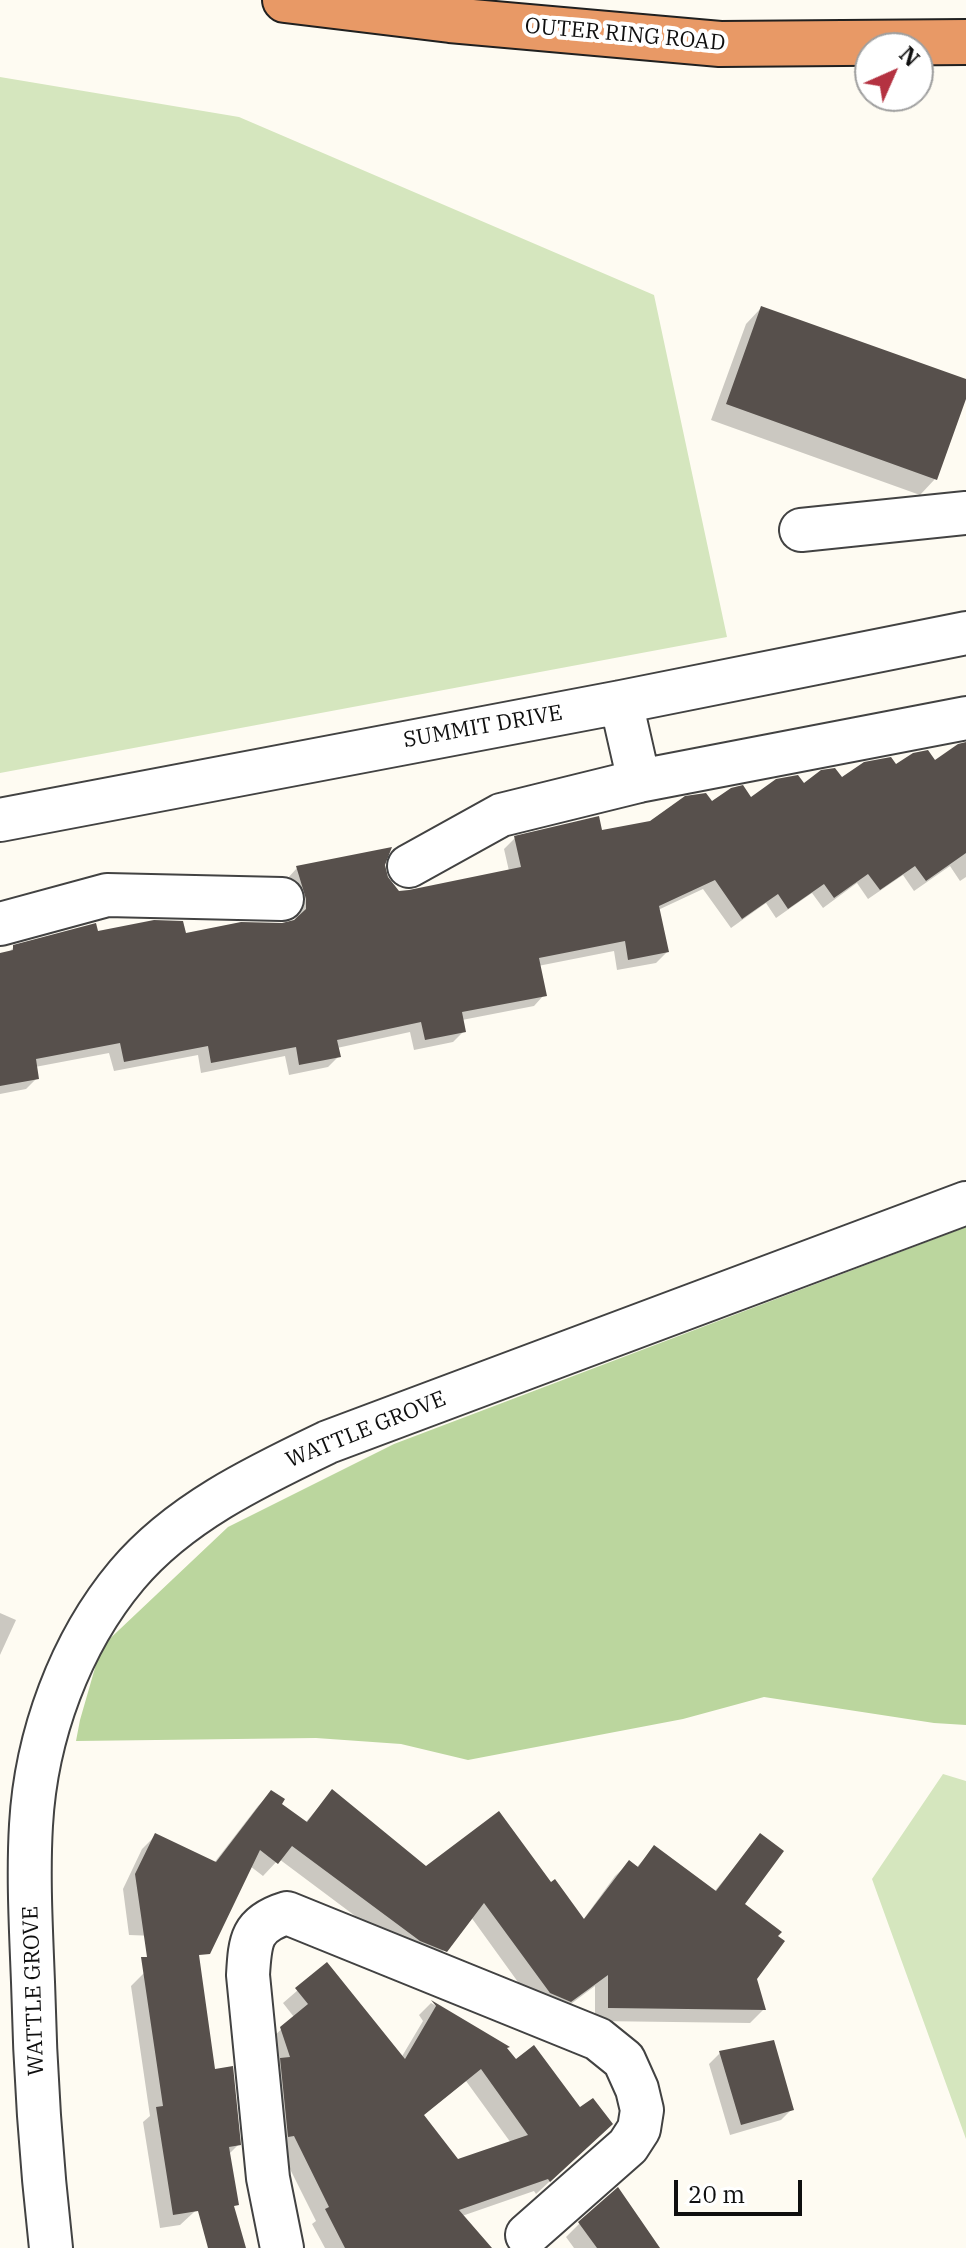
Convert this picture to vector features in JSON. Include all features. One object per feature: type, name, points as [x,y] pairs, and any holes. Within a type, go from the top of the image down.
[{"type":"highway","name":"OUTER RING ROAD","points":[[285,0],[450,20],[720,44],[966,42]]},
{"type":"street","points":[[801,530],[966,513]]},
{"type":"street","name":"SUMMIT DRIVE","points":[[0,820],[966,633]]},
{"type":"street","points":[[621,702],[639,781]]},
{"type":"street","points":[[409,866],[501,815],[639,781],[966,718]]},
{"type":"street","points":[[0,924],[107,895],[282,899]]},
{"type":"street","name":"WATTLE GROVE","points":[[51,2248],[35,2062],[31,1823],[38,1771],[51,1718],[68,1671],[92,1623],[128,1575],[159,1542],[208,1506],[265,1472],[328,1442],[966,1203]]},
{"type":"street","points":[[282,2248],[268,2178],[248,1975],[254,1932],[270,1918],[287,1913],[598,2039],[624,2060],[637,2089],[642,2110],[639,2129],[628,2146],[527,2235]]},
{"type":"green space","points":[[0,77],[239,117],[654,295],[727,637],[0,773]]},
{"type":"green space","points":[[966,1227],[966,1725],[934,1723],[764,1697],[683,1719],[468,1760],[401,1744],[316,1738],[76,1741],[101,1647],[228,1527],[394,1444]]},
{"type":"green space","points":[[943,1774],[966,1781],[966,2139],[872,1879]]},
{"type":"building","points":[[761,306],[966,379],[966,399],[937,480],[726,404]]},
{"type":"building","points":[[966,742],[966,853],[926,881],[915,866],[880,890],[868,874],[834,898],[824,884],[788,909],[778,894],[742,919],[715,880],[659,906],[669,952],[628,960],[625,941],[539,958],[547,996],[462,1012],[466,1032],[425,1040],[421,1022],[337,1040],[341,1057],[299,1065],[296,1047],[211,1063],[208,1046],[124,1062],[120,1043],[36,1059],[39,1079],[0,1086],[0,953],[13,950],[13,945],[96,923],[98,931],[154,920],[183,921],[186,933],[241,922],[282,923],[294,920],[306,909],[296,866],[392,847],[385,865],[388,877],[399,891],[409,890],[521,867],[514,836],[599,816],[602,830],[650,821],[685,796],[706,793],[712,801],[731,788],[743,785],[751,797],[776,779],[798,775],[804,783],[821,770],[835,768],[842,777],[864,762],[891,757],[896,764],[913,753],[928,750],[935,760]]},
{"type":"building","points":[[332,1789],[426,1866],[499,1811],[551,1882],[555,1879],[584,1919],[629,1860],[638,1867],[654,1845],[716,1891],[760,1833],[784,1851],[745,1904],[782,1932],[778,1936],[785,1941],[757,1979],[766,2010],[608,2008],[608,1975],[571,2002],[550,1993],[484,1903],[447,1952],[420,1941],[292,1846],[278,1864],[260,1850],[210,1954],[199,1955],[215,2069],[233,2066],[241,2145],[229,2147],[239,2205],[234,2206],[246,2248],[208,2248],[198,2211],[173,2215],[156,2107],[163,2106],[141,1957],[147,1957],[135,1874],[155,1833],[216,1862],[271,1790],[285,1799],[282,1804],[307,1822]]},
{"type":"building","points":[[327,1962],[405,2059],[436,2006],[431,2000],[510,2047],[507,2048],[516,2059],[534,2045],[580,2107],[593,2098],[613,2124],[550,2182],[548,2179],[459,2210],[492,2248],[345,2248],[325,2209],[329,2207],[294,2136],[288,2137],[280,2058],[290,2057],[280,2027],[308,2004],[295,1988]],"holes":[[[481,2069],[528,2135],[458,2159],[424,2115]]]},
{"type":"building","points":[[774,2040],[794,2110],[741,2125],[719,2051]]},
{"type":"building","points":[[618,2187],[660,2248],[597,2248],[578,2222]]}]
